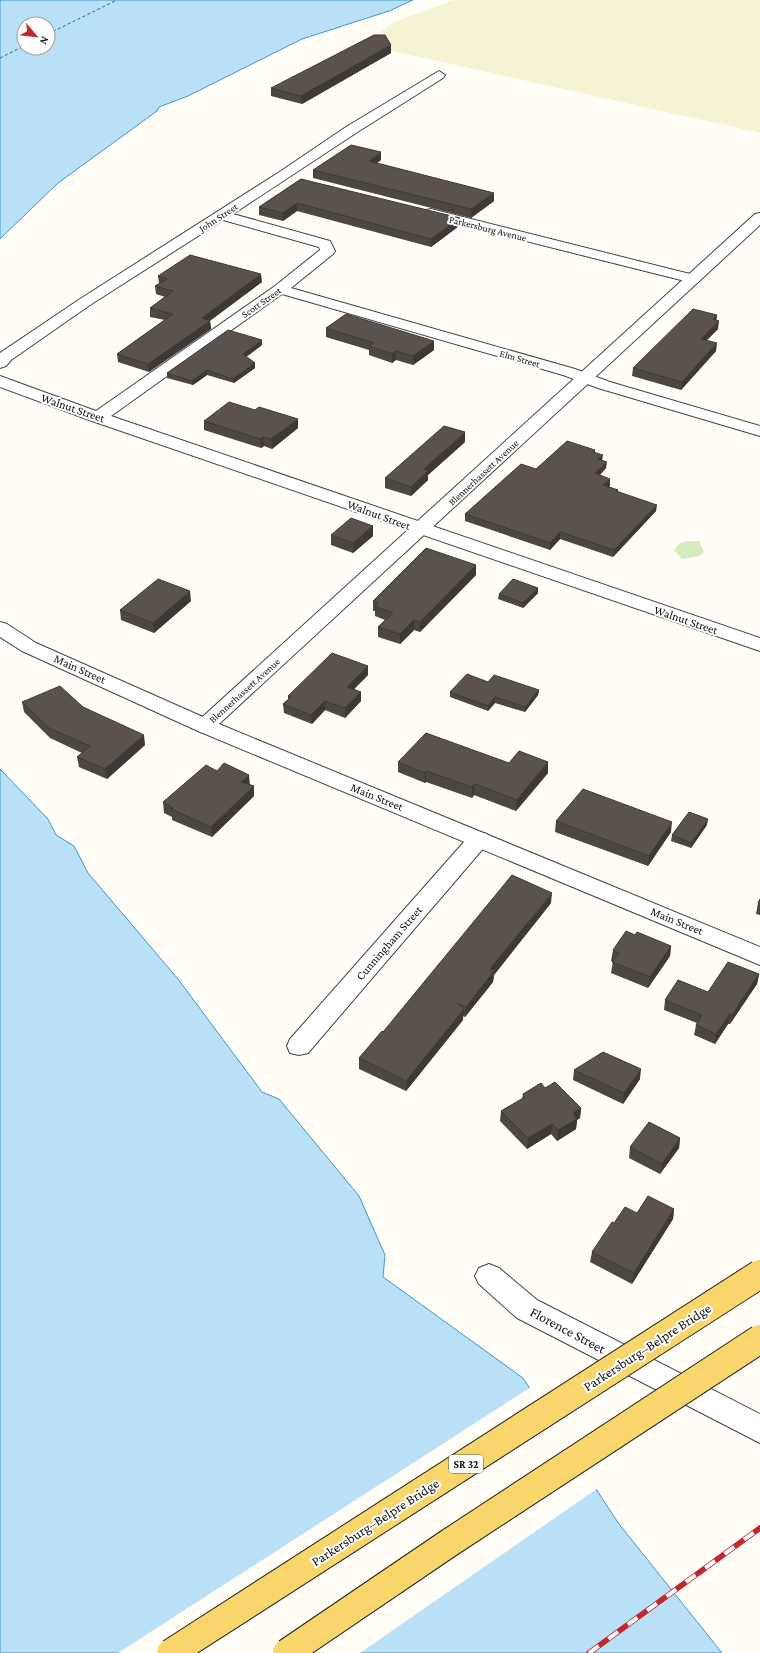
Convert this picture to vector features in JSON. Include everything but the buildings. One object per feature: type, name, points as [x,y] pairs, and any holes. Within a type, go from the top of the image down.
[{"type":"main road","name":"Parkersburg–Belpre Bridge","points":[[171,1653],[760,1274]]},
{"type":"main road","points":[[287,1653],[455,1538],[760,1339]]},
{"type":"street","name":"John Street","points":[[0,363],[5,356],[85,302],[351,130],[440,75]]},
{"type":"street","points":[[282,176],[297,180]]},
{"type":"street","name":"Parkersburg Avenue","points":[[419,210],[694,279]]},
{"type":"street","name":"Scott Street","points":[[98,417],[280,289],[328,251],[325,244],[221,215]]},
{"type":"street","name":"Blennerhassett Avenue","points":[[205,726],[760,217]]},
{"type":"street","name":"Elm Street","points":[[280,289],[569,372],[760,430]]},
{"type":"street","name":"Walnut Street","points":[[0,381],[20,390],[420,529],[760,645]]},
{"type":"street","name":"Main Street","points":[[0,628],[29,647],[205,726],[760,956]]},
{"type":"street","name":"Cunningham Street","points":[[299,1046],[479,839]]},
{"type":"street","name":"Florence Street","points":[[489,1276],[527,1309],[760,1429]]},
{"type":"shaded area","points":[[454,0],[760,0],[760,133],[365,45],[392,23]]},
{"type":"green space","points":[[687,541],[699,541],[704,552],[700,556],[682,559],[674,550],[680,543]]},
{"type":"water","points":[[0,0],[413,0],[389,11],[302,39],[188,96],[159,107],[157,111],[58,183],[0,239]]},
{"type":"water","points":[[0,769],[48,819],[56,835],[74,846],[88,873],[178,979],[262,1092],[279,1099],[359,1196],[385,1255],[383,1277],[523,1378],[619,1524],[722,1653],[0,1653]]},
{"type":"pier","points":[[531,1387],[598,1488],[360,1653],[118,1653]]},
{"type":"ferry route","points":[[56,30],[117,0]]},
{"type":"ferry route","points":[[0,58],[16,50]]},
{"type":"railway","points":[[589,1653],[760,1528]]}]
